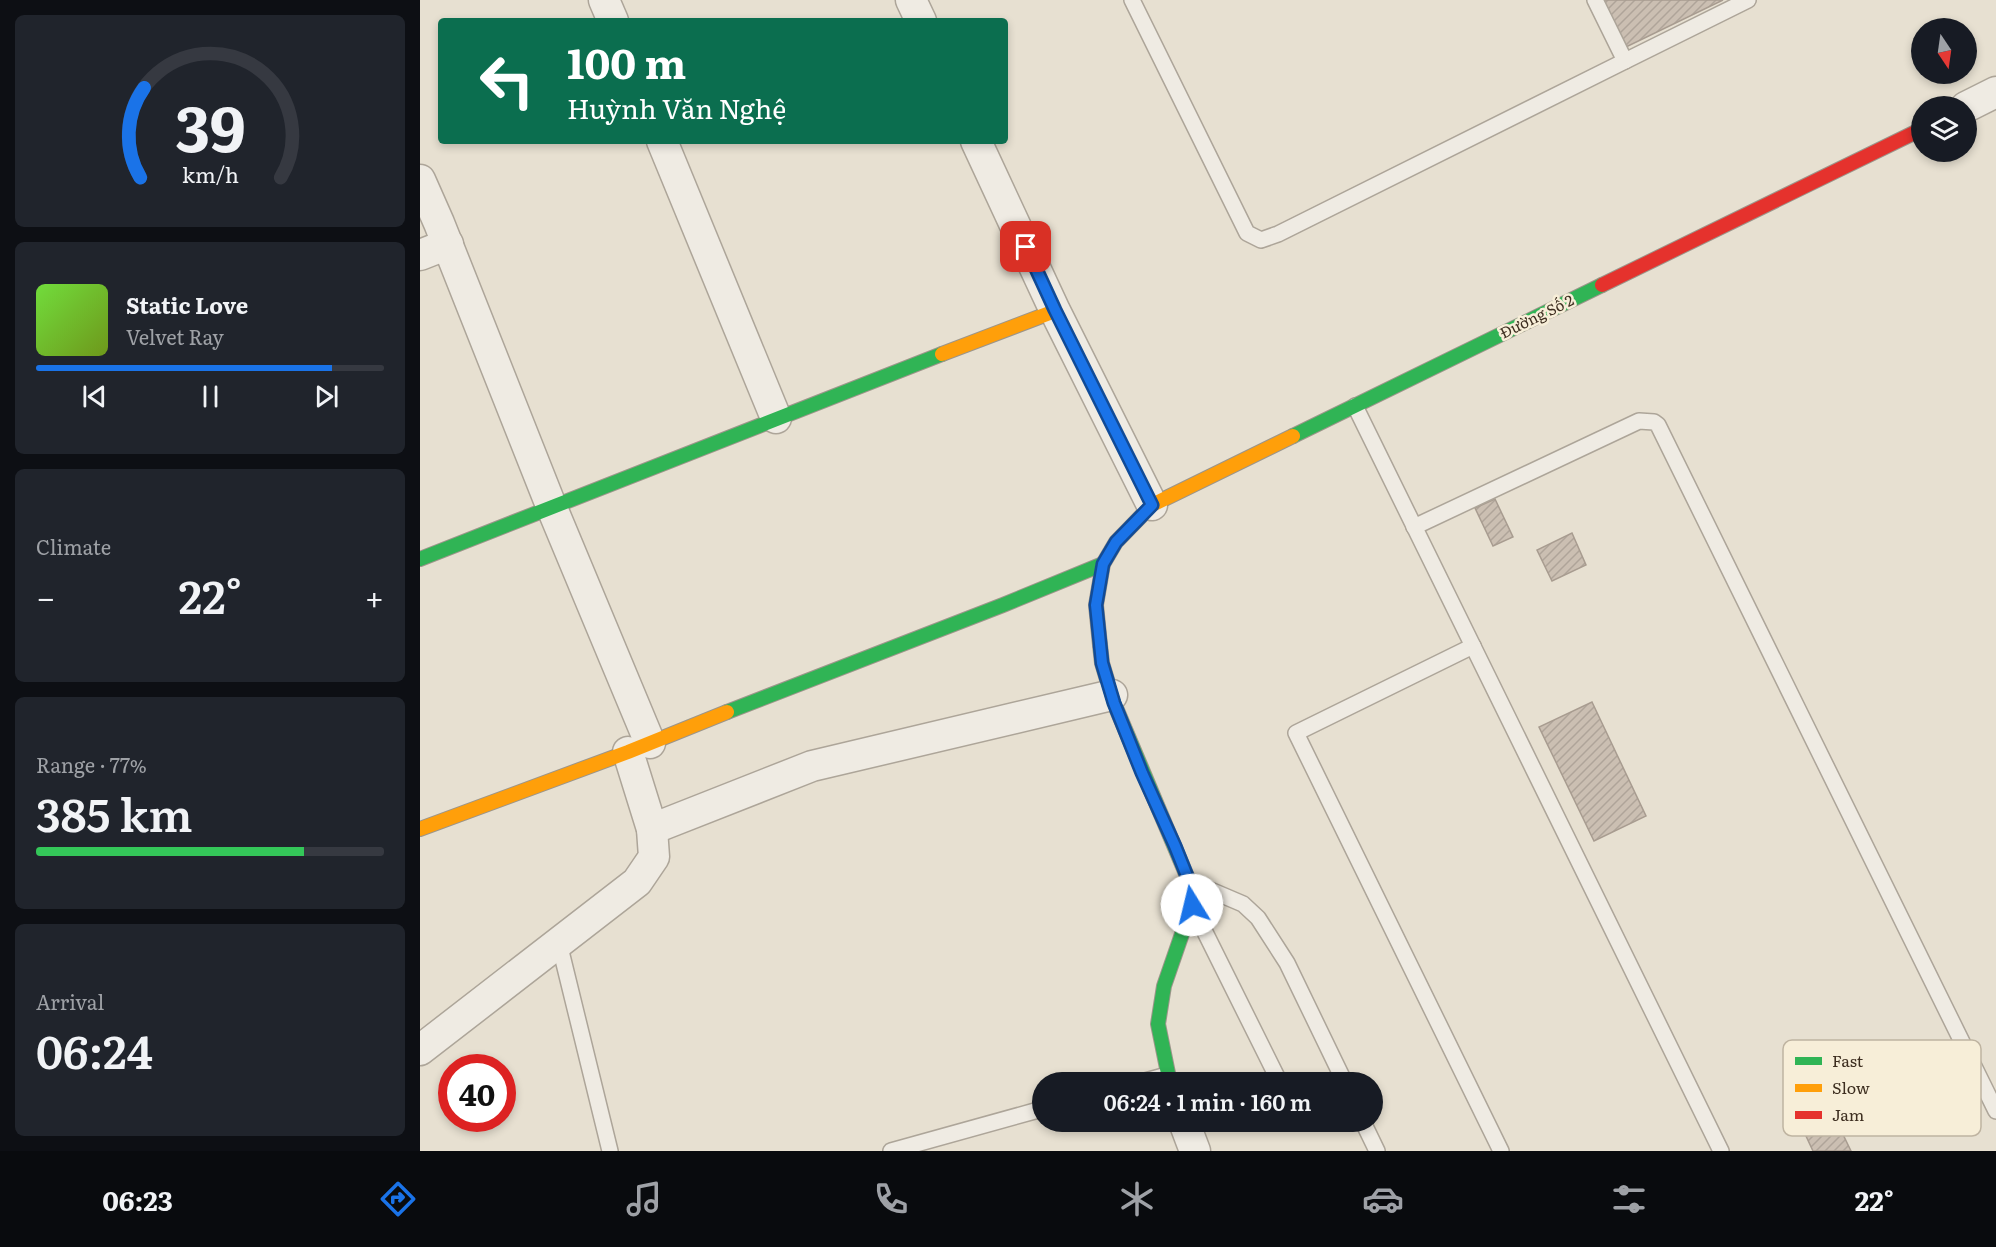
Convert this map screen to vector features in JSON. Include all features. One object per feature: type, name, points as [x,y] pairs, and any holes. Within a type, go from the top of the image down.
[{"type":"street","points":[[604,0],[612,18]]},
{"type":"street","points":[[911,0],[920,18]]},
{"type":"street","points":[[1977,102],[1996,93]]},
{"type":"street","name":"Đường Số 2","points":[[1103,564],[1116,542],[1152,505],[1911,134]]},
{"type":"street","points":[[663,144],[776,418]]},
{"type":"street","points":[[977,144],[1055,310],[1152,505]]},
{"type":"street","points":[[420,180],[448,244],[552,508],[639,747],[654,857],[637,882],[420,1050]]},
{"type":"street","points":[[420,255],[448,244]]},
{"type":"street","points":[[420,559],[1055,310]]},
{"type":"street","points":[[1103,564],[1096,605],[1102,663],[1142,773],[1189,881],[1192,905],[1164,986],[1158,1024],[1167,1072]]},
{"type":"street","points":[[420,829],[639,747],[1103,564]]},
{"type":"street","points":[[652,830],[812,766],[1112,695]]},
{"type":"street","points":[[1188,1132],[1195,1151]]},
{"type":"lane","points":[[1132,0],[1247,233],[1261,240],[1278,234],[1748,0]]},
{"type":"lane","points":[[1595,0],[1625,61]]},
{"type":"lane","points":[[1355,406],[1721,1151]]},
{"type":"lane","points":[[1414,527],[1639,421],[1654,422],[1658,425],[1961,1040]]},
{"type":"lane","points":[[1473,646],[1296,733],[1501,1151]]},
{"type":"lane","points":[[1189,881],[1243,904],[1258,918],[1287,963],[1340,1072]]},
{"type":"lane","points":[[1192,905],[1275,1072]]},
{"type":"lane","points":[[559,943],[610,1151]]},
{"type":"lane","points":[[1981,1081],[1996,1111]]},
{"type":"lane","points":[[891,1151],[1032,1112]]},
{"type":"lane","points":[[1368,1132],[1377,1151]]},
{"type":"building","points":[[1602,0],[1723,0],[1626,47]]},
{"type":"building","points":[[1495,499],[1513,537],[1493,546],[1475,508]]},
{"type":"building","points":[[1572,533],[1586,565],[1552,581],[1537,550]]},
{"type":"building","points":[[1592,702],[1646,816],[1594,841],[1539,727]]},
{"type":"building","points":[[1806,1136],[1844,1136],[1851,1151],[1813,1151]]},
{"type":"traffic: fast","points":[[1293,436],[1602,285]]},
{"type":"traffic: fast","points":[[420,559],[942,354]]},
{"type":"traffic: fast","points":[[727,712],[1103,564]]},
{"type":"traffic: fast","points":[[1100,645],[1102,663],[1114,703],[1189,881],[1192,905],[1164,986],[1158,1024],[1168,1072]]},
{"type":"traffic: slow","points":[[942,354],[1055,311]]},
{"type":"traffic: slow","points":[[1100,645],[1096,605],[1103,564],[1116,542],[1152,505],[1293,436]]},
{"type":"traffic: slow","points":[[420,829],[628,752],[727,712]]},
{"type":"traffic: jam","points":[[1602,285],[1911,134]]},
{"type":"route","points":[[1026,247],[1152,505],[1116,542],[1103,564],[1096,605],[1102,663],[1114,703],[1189,881],[1192,905]]}]
